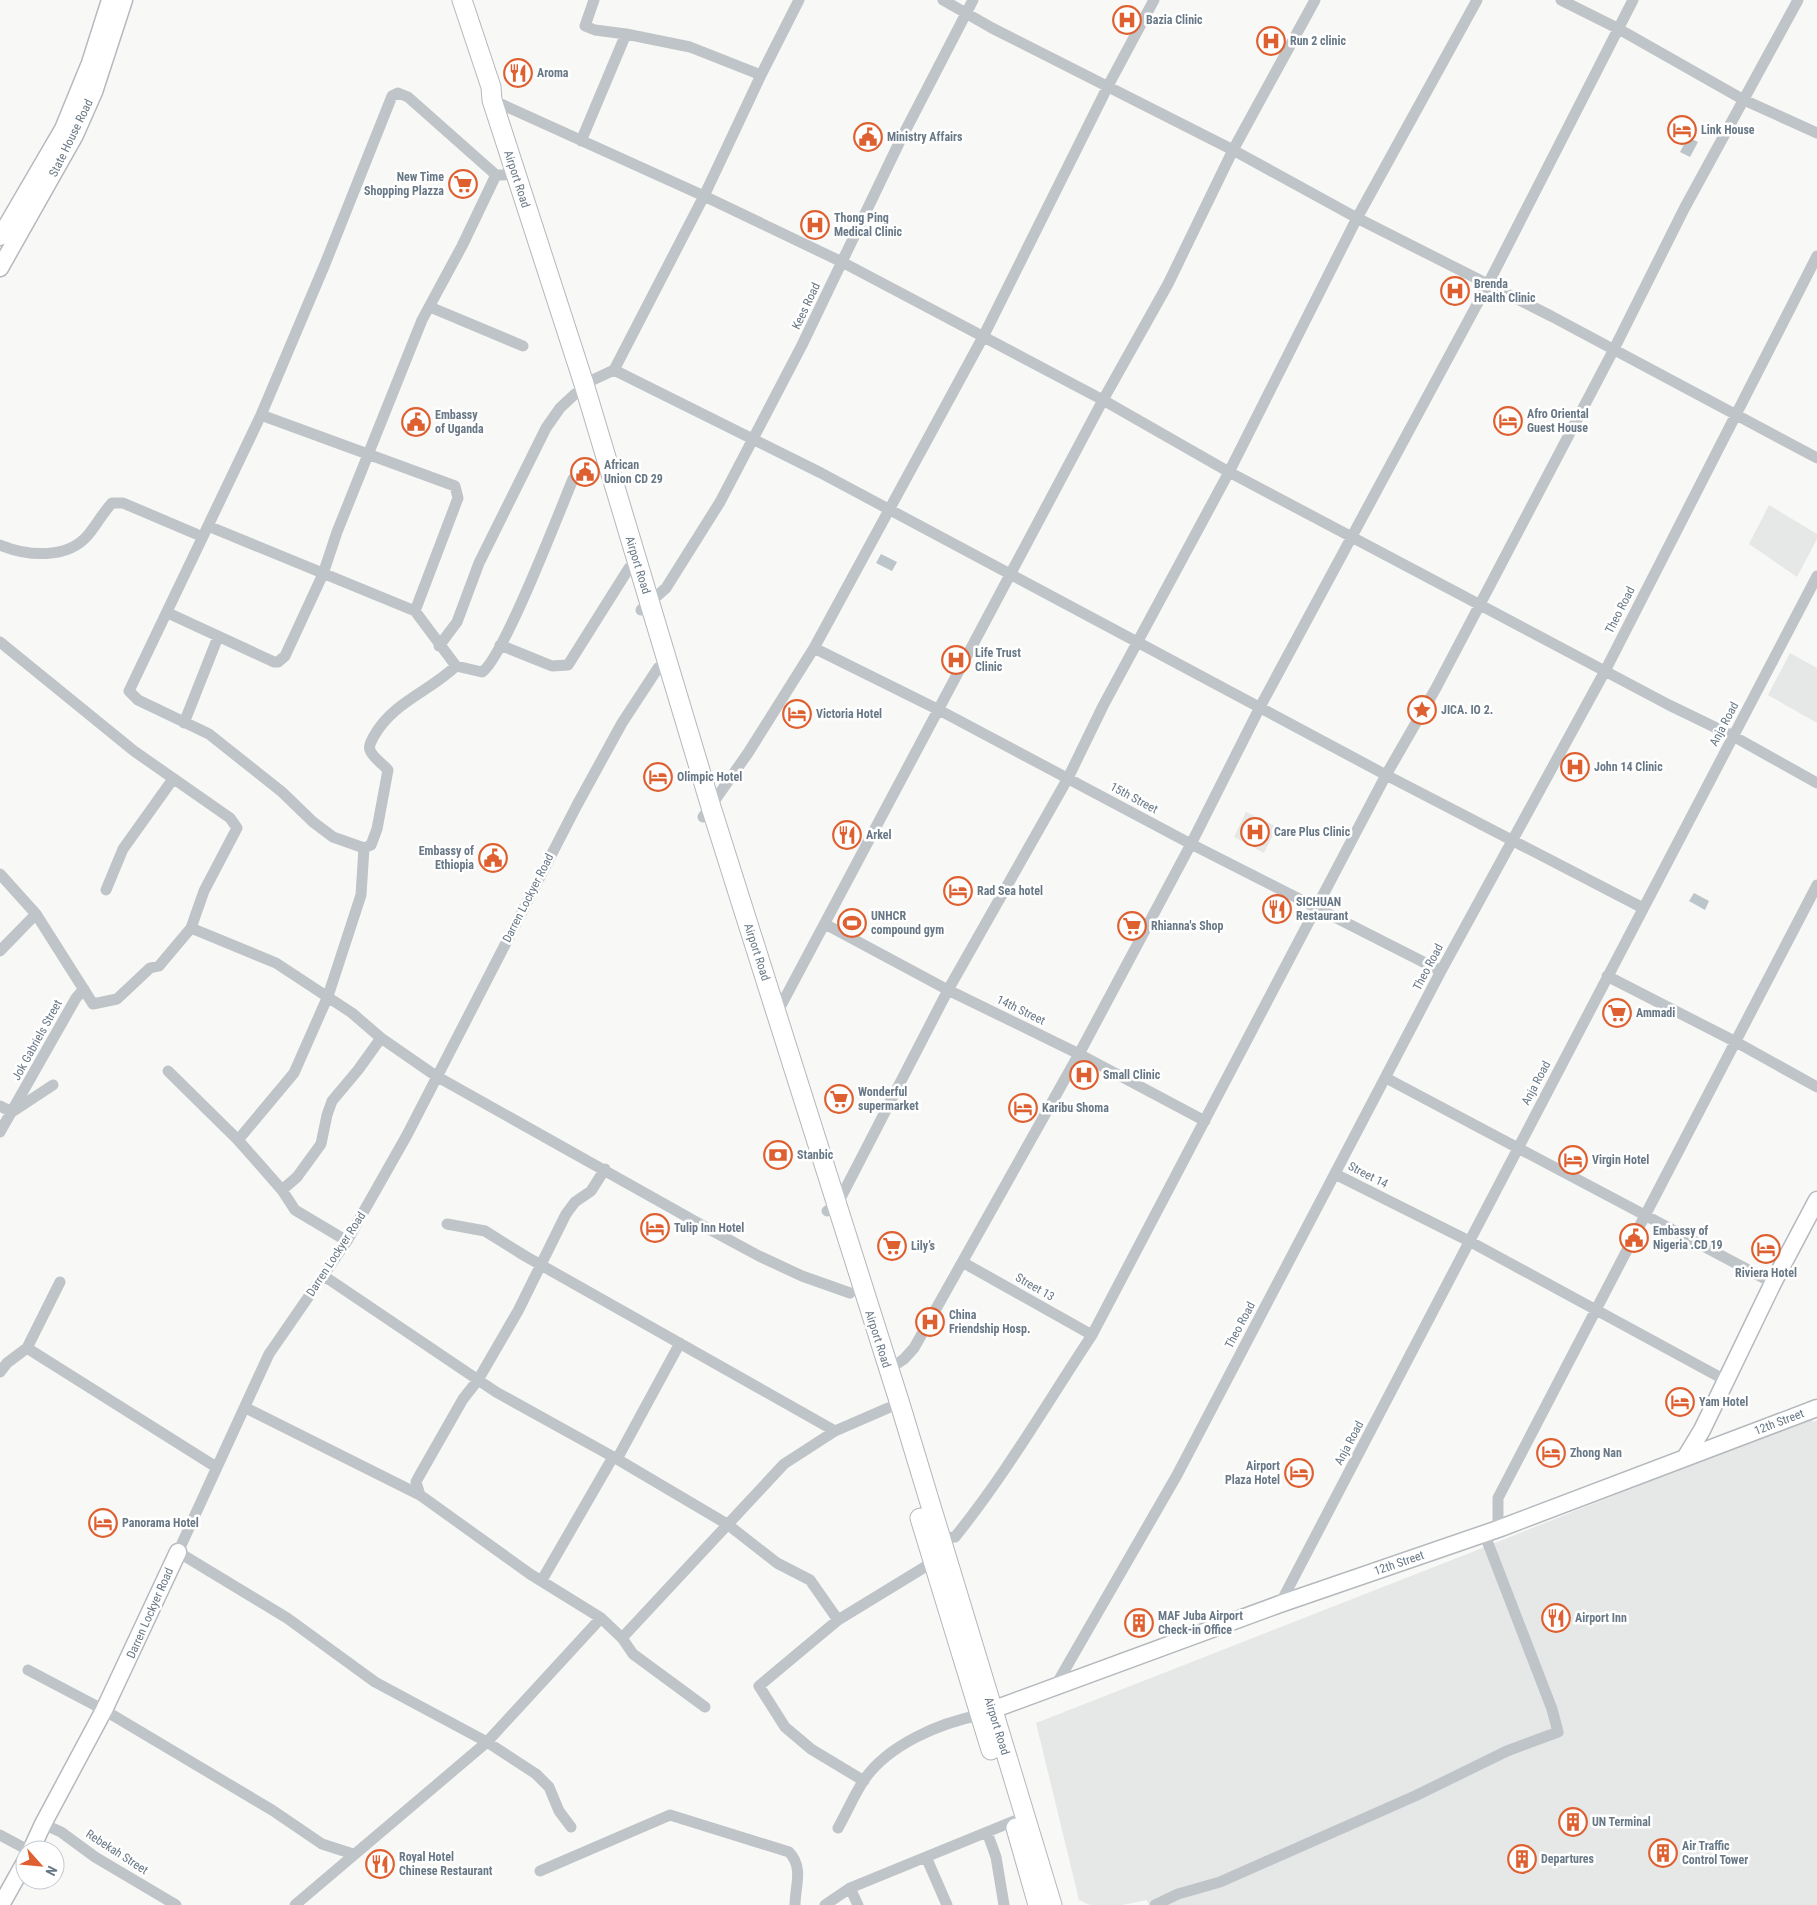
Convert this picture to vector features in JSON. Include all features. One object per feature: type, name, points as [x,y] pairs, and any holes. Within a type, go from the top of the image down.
[{"type":"main road","name":"Airport Road","points":[[451,0],[500,175],[540,278],[579,389],[597,467],[629,568],[645,606],[658,668],[777,1013],[832,1208],[850,1294],[888,1408],[933,1562],[986,1713],[1049,1905]]},
{"type":"main road","name":"Airport Road","points":[[462,0],[707,812],[832,1208],[888,1370],[940,1538],[1014,1821],[1049,1905]]},
{"type":"street","points":[[101,51],[110,0]]},
{"type":"street","points":[[2,252],[42,181],[63,129],[124,0]]},
{"type":"street","points":[[594,0],[586,26],[596,30],[690,47],[761,75]]},
{"type":"street","points":[[439,646],[457,622],[479,563],[546,428],[560,408],[579,389],[614,370],[704,196],[761,75],[800,0]]},
{"type":"street","points":[[943,0],[1233,150],[1357,218],[1488,284],[1817,458]]},
{"type":"street","name":"Kees Road","points":[[645,606],[673,578],[720,502],[842,262],[899,143],[973,0]]},
{"type":"street","points":[[707,812],[814,648],[890,510],[936,420],[983,337],[1108,86],[1154,0]]},
{"type":"street","points":[[777,1013],[1104,400],[1168,284],[1233,150],[1315,0]]},
{"type":"street","points":[[832,1208],[948,990],[1068,778],[1138,641],[1229,472],[1357,218],[1477,0]]},
{"type":"street","points":[[1561,0],[1617,28],[1744,100],[1817,133]]},
{"type":"street","points":[[888,1370],[904,1359],[914,1348],[964,1263],[1079,1054],[1191,844],[1260,707],[1488,284],[1617,28],[1633,0]]},
{"type":"street","points":[[940,1538],[955,1537],[989,1495],[1034,1422],[1092,1335],[1386,775],[1436,688],[1478,604],[1613,351],[1684,209],[1798,0]]},
{"type":"street","points":[[581,141],[626,34]]},
{"type":"street","points":[[168,613],[274,662],[281,660],[323,574],[337,532],[370,455],[417,332],[500,175],[408,97],[398,93],[392,96],[325,264],[261,415],[168,613],[129,691],[138,700],[209,734],[282,792],[327,834],[364,848],[370,846],[377,829],[388,770],[370,752],[369,745],[380,726],[397,707],[438,682],[456,666]]},
{"type":"street","points":[[492,100],[704,196],[842,262],[1104,400],[1229,472],[1668,705],[1733,736],[1817,783]]},
{"type":"street","name":"Theo Road","points":[[1056,1685],[1177,1475],[1441,971],[1605,671],[1817,256]]},
{"type":"street","points":[[430,307],[523,346]]},
{"type":"street","points":[[614,370],[754,438],[1138,641],[1386,775],[1643,908]]},
{"type":"street","points":[[261,415],[455,486],[458,490],[458,498],[415,611]]},
{"type":"street","points":[[208,526],[415,611],[439,646],[456,666],[482,672],[487,668],[500,645],[535,572],[573,479],[582,479],[597,467]]},
{"type":"street","points":[[0,545],[18,552],[38,553],[55,552],[74,547],[88,535],[100,516],[112,503],[123,503],[196,534]]},
{"type":"street","points":[[500,645],[552,666],[568,665],[629,568]]},
{"type":"street","name":"Anja Road","points":[[1280,1604],[1817,576]]},
{"type":"street","points":[[184,723],[218,637]]},
{"type":"street","points":[[0,642],[134,751],[230,818],[237,828],[204,891],[190,928],[159,966],[150,968],[117,999],[93,1004],[36,914],[0,874]]},
{"type":"street","name":"15th Street","points":[[814,648],[939,710],[1191,844],[1441,971]]},
{"type":"street","name":"Darren Lockyer Road","points":[[35,1840],[104,1710],[269,1354],[347,1241],[407,1135],[577,805],[622,722],[658,668]]},
{"type":"street","points":[[106,890],[123,849],[174,778]]},
{"type":"street","points":[[238,1140],[294,1073],[328,996],[361,895],[364,848]]},
{"type":"street","points":[[1155,1905],[1178,1894],[1220,1882],[1415,1796],[1507,1751],[1558,1732],[1552,1709],[1491,1531],[1498,1498],[1817,885]]},
{"type":"street","points":[[0,951],[36,914]]},
{"type":"street","name":"14th Street","points":[[826,924],[948,990],[1079,1054],[1205,1121]]},
{"type":"street","points":[[190,928],[276,964],[328,996],[352,1013],[380,1038],[436,1076],[759,1256],[802,1276],[850,1294]]},
{"type":"street","points":[[1608,976],[1736,1042],[1817,1087]]},
{"type":"street","name":"Jok Gabriels Street","points":[[0,1132],[76,998],[84,989]]},
{"type":"street","points":[[282,1190],[297,1177],[321,1144],[326,1115],[332,1101],[358,1070],[380,1038]]},
{"type":"street","points":[[168,1070],[238,1140],[282,1190],[295,1210],[347,1241]]},
{"type":"street","points":[[1386,1078],[1646,1214],[1773,1283]]},
{"type":"street","points":[[0,1106],[12,1112],[53,1085]]},
{"type":"street","points":[[420,1495],[416,1482],[463,1399],[478,1380],[518,1311],[566,1214],[575,1202],[592,1191],[605,1169]]},
{"type":"street","name":"Street 14","points":[[1335,1174],[1469,1241],[1725,1380]]},
{"type":"street","points":[[1685,1458],[1702,1430],[1773,1283],[1817,1200]]},
{"type":"street","points":[[447,1224],[485,1231],[835,1430]]},
{"type":"street","name":"Street 13","points":[[964,1263],[1092,1335]]},
{"type":"street","points":[[324,1276],[504,1397],[615,1458],[727,1524],[777,1563],[810,1580],[838,1620]]},
{"type":"street","points":[[0,1372],[7,1363],[28,1348],[60,1282]]},
{"type":"street","points":[[542,1580],[615,1458],[680,1343]]},
{"type":"street","points":[[28,1348],[216,1467]]},
{"type":"street","points":[[246,1408],[420,1495],[542,1580],[601,1618],[622,1638],[633,1654],[705,1707]]},
{"type":"street","points":[[622,1638],[688,1570],[727,1524],[784,1464],[835,1430],[888,1408]]},
{"type":"street","name":"12th Street","points":[[986,1713],[1056,1685],[1280,1604],[1491,1531],[1817,1408]]},
{"type":"street","points":[[178,1552],[287,1618],[375,1682],[487,1742],[544,1781],[559,1811],[571,1827]]},
{"type":"street","points":[[864,1781],[810,1749],[785,1727],[760,1689],[761,1683],[838,1620],[933,1562]]},
{"type":"street","points":[[295,1905],[487,1742],[601,1618]]},
{"type":"street","points":[[28,1670],[104,1710],[272,1810],[322,1844],[353,1854]]},
{"type":"street","points":[[838,1828],[864,1781],[884,1757],[950,1723],[986,1713]]},
{"type":"street","points":[[540,1871],[670,1815],[789,1852],[795,1859],[799,1883],[795,1905]]},
{"type":"street","points":[[824,1905],[850,1888],[1014,1821]]},
{"type":"street","name":"Rebekah Street","points":[[43,1824],[61,1832],[95,1857],[176,1905]]},
{"type":"street","points":[[987,1832],[996,1857],[1001,1904]]},
{"type":"street","points":[[0,1834],[15,1842]]},
{"type":"street","points":[[926,1858],[947,1905]]},
{"type":"street","points":[[1,1905],[15,1880]]},
{"type":"street","points":[[850,1888],[858,1905]]},
{"type":"shaded area","points":[[1688,137],[1698,142],[1690,157],[1680,152]]},
{"type":"shaded area","points":[[1769,505],[1817,534],[1817,539],[1797,577],[1749,544]]},
{"type":"shaded area","points":[[881,554],[897,562],[892,571],[876,563]]},
{"type":"shaded area","points":[[1790,653],[1817,668],[1817,723],[1768,695]]},
{"type":"shaded area","name":"Care Plus Clinic","points":[[1246,812],[1277,827],[1264,853],[1234,837]]},
{"type":"shaded area","points":[[1694,893],[1709,901],[1705,910],[1689,901]]},
{"type":"shaded area","points":[[1809,1417],[1814,1422],[1817,1420],[1817,1905],[1150,1905],[1146,1900],[1123,1905],[1090,1905],[1079,1900],[1036,1723],[1485,1547]]},
{"type":"place","name":"Bazia Clinic","points":[[1127,20]]},
{"type":"place","name":"Run 2 clinic","points":[[1271,41]]},
{"type":"place","name":"Aroma","points":[[518,73]]},
{"type":"place","name":"Link House","points":[[1682,130]]},
{"type":"place","name":"Ministry Affairs","points":[[868,137]]},
{"type":"place","name":"New Time Shopping Plazza","points":[[463,184]]},
{"type":"place","name":"Thong Ping Medical Clinic","points":[[815,225]]},
{"type":"place","name":"Brenda Health Clinic","points":[[1455,291]]},
{"type":"place","name":"Afro Oriental Guest House","points":[[1508,421]]},
{"type":"place","name":"Embassy of Uganda","points":[[416,422]]},
{"type":"place","name":"African Union CD 29","points":[[585,472]]},
{"type":"place","name":"Life Trust Clinic","points":[[956,660]]},
{"type":"place","name":"JICA. IO 2.","points":[[1422,710]]},
{"type":"place","name":"Victoria Hotel","points":[[797,714]]},
{"type":"place","name":"John 14 Clinic","points":[[1575,767]]},
{"type":"place","name":"Olimpic Hotel","points":[[658,777]]},
{"type":"place","name":"Care Plus Clinic","points":[[1255,832]]},
{"type":"place","name":"Arkel","points":[[847,835]]},
{"type":"place","name":"Embassy of Ethiopia","points":[[493,858]]},
{"type":"place","name":"Rad Sea hotel","points":[[958,891]]},
{"type":"place","name":"SICHUAN Restaurant","points":[[1277,909]]},
{"type":"place","name":"UNHCR compound gym","points":[[852,923]]},
{"type":"place","name":"Rhianna's Shop","points":[[1132,926]]},
{"type":"place","name":"Ammadi","points":[[1617,1013]]},
{"type":"place","name":"Small Clinic","points":[[1084,1075]]},
{"type":"place","name":"Wonderful supermarket","points":[[839,1099]]},
{"type":"place","name":"Karibu Shoma","points":[[1023,1108]]},
{"type":"place","name":"Stanbic","points":[[778,1155]]},
{"type":"place","name":"Virgin Hotel","points":[[1573,1160]]},
{"type":"place","name":"Tulip Inn Hotel","points":[[655,1228]]},
{"type":"place","name":"Embassy of Nigeria .CD 19","points":[[1634,1238]]},
{"type":"place","name":"Lily’s","points":[[892,1246]]},
{"type":"place","name":"Riviera Hotel","points":[[1766,1249]]},
{"type":"place","name":"China Friendship Hosp.","points":[[930,1322]]},
{"type":"place","name":"Yam Hotel","points":[[1680,1402]]},
{"type":"place","name":"Zhong Nan","points":[[1551,1453]]},
{"type":"place","name":"Airport Plaza Hotel","points":[[1299,1473]]},
{"type":"place","name":"Panorama Hotel","points":[[103,1523]]},
{"type":"place","name":"Airport Inn","points":[[1556,1618]]},
{"type":"place","name":"MAF Juba Airport Check-in Office","points":[[1139,1623]]},
{"type":"place","name":"UN Terminal","points":[[1573,1822]]},
{"type":"place","name":"Air Traffic Control Tower","points":[[1663,1853]]},
{"type":"place","name":"Departures","points":[[1522,1859]]},
{"type":"place","name":"Royal Hotel Chinese Restaurant","points":[[380,1864]]}]
